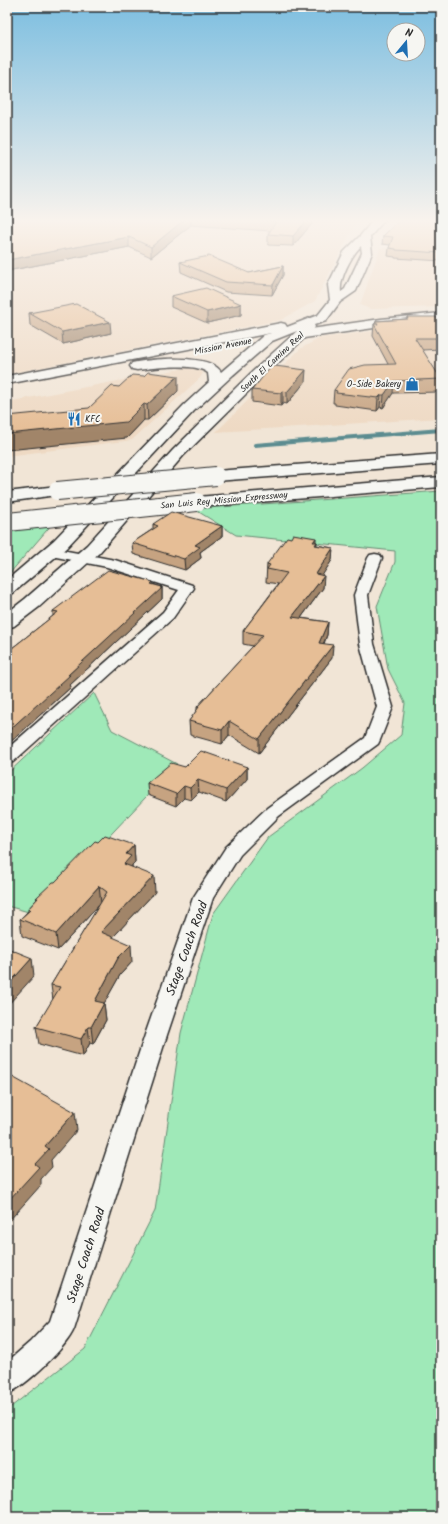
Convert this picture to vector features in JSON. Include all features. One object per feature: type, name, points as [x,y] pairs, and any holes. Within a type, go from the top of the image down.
[{"type":"main road","points":[[335,290],[336,300]]},
{"type":"main road","name":"South El Camino Real","points":[[7,622],[32,603],[93,549],[178,454],[256,376],[326,314],[336,300],[350,290]]},
{"type":"main road","name":"Mission Avenue","points":[[10,386],[268,338],[373,315],[441,310]]},
{"type":"main road","name":"Mission Avenue","points":[[10,386],[72,371],[73,366],[239,334],[441,317]]},
{"type":"main road","name":"South El Camino Real","points":[[7,589],[51,552],[185,413],[216,383],[268,338]]},
{"type":"main road","points":[[98,370],[160,364],[199,365],[210,368],[214,371],[216,383]]},
{"type":"main road","points":[[7,497],[216,476],[441,459]]},
{"type":"main road","name":"San Luis Rey Mission Expressway","points":[[8,522],[196,502],[441,482]]},
{"type":"street","points":[[7,758],[168,615],[187,588],[110,564],[83,557],[51,552]]},
{"type":"street","name":"Stage Coach Road","points":[[7,1380],[40,1351],[61,1329],[156,1035],[203,898],[233,851],[273,812],[372,740],[385,707],[367,644],[361,595],[375,558]]},
{"type":"shaded area","points":[[7,290],[321,290],[315,301],[281,320],[7,374]]},
{"type":"shaded area","points":[[365,290],[441,290],[441,307],[370,309],[360,305]]},
{"type":"shaded area","points":[[441,322],[441,418],[216,432],[300,349],[320,338]]},
{"type":"shaded area","points":[[186,368],[198,370],[203,373],[200,378],[132,440],[7,456],[7,402]]},
{"type":"green space","points":[[441,491],[441,1517],[7,1517],[7,1410],[85,1349],[155,1211],[181,1033],[213,914],[268,837],[362,768],[401,735],[405,703],[388,669],[377,606],[395,562],[395,551],[236,535],[194,509]]},
{"type":"green space","points":[[53,523],[10,573],[7,575],[7,529]]},
{"type":"green space","points":[[94,693],[112,730],[177,764],[36,914],[7,906],[7,774]]},
{"type":"building","points":[[197,290],[211,290],[241,304],[207,312],[171,296]]},
{"type":"building","points":[[76,304],[110,322],[62,332],[29,313]]},
{"type":"building","points":[[407,317],[436,317],[441,324],[441,338],[415,338],[441,379],[394,381],[384,395],[381,395],[378,398],[336,393],[337,391],[334,390],[349,369],[365,365],[396,364],[374,324],[378,324],[376,321],[408,319]]},
{"type":"building","points":[[275,366],[306,370],[287,392],[283,391],[281,393],[252,390],[271,367]]},
{"type":"building","points":[[148,372],[178,376],[147,405],[144,404],[126,422],[7,434],[7,416],[89,408],[112,386],[119,387],[132,375],[144,376]]},
{"type":"building","points":[[171,512],[222,526],[195,545],[200,547],[184,559],[132,543],[158,526],[153,524]]},
{"type":"building","points":[[293,534],[316,538],[313,542],[317,542],[315,545],[333,548],[316,574],[324,576],[292,617],[328,622],[319,643],[333,645],[259,739],[229,721],[222,730],[189,721],[199,707],[197,707],[263,635],[243,631],[287,573],[267,569],[270,565],[267,564],[287,537],[291,538]]},
{"type":"building","points":[[108,570],[153,582],[151,584],[162,588],[7,732],[7,652],[58,612],[53,611]]},
{"type":"building","points":[[201,751],[247,767],[226,790],[198,780],[190,788],[184,786],[176,794],[147,783],[171,763],[185,767]]},
{"type":"building","points":[[105,835],[134,845],[126,854],[131,856],[124,864],[154,876],[101,932],[131,945],[118,958],[95,1001],[104,1003],[91,1027],[88,1027],[81,1039],[36,1027],[60,987],[51,985],[107,892],[99,886],[56,934],[20,919],[30,910],[28,909],[38,898],[36,898],[53,882],[55,882],[95,841],[98,842]]},
{"type":"building","points":[[7,948],[32,958],[7,986]]},
{"type":"building","points":[[7,1074],[75,1112],[45,1146],[49,1149],[35,1164],[39,1167],[7,1202]]},
{"type":"waterway","points":[[255,445],[441,430]]},
{"type":"place","name":"O-Side Bakery","points":[[412,384]]},
{"type":"place","name":"KFC","points":[[74,419]]}]
